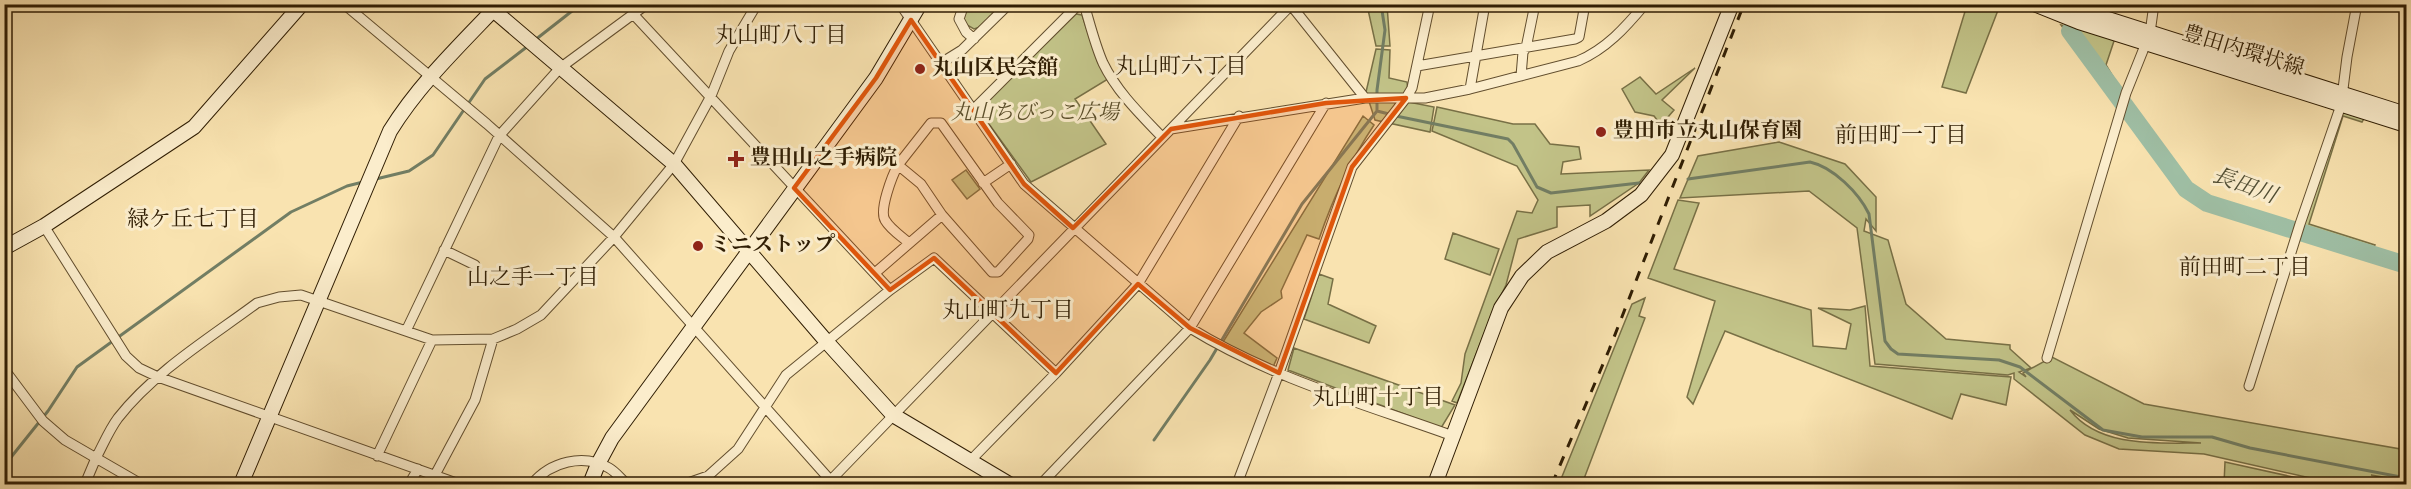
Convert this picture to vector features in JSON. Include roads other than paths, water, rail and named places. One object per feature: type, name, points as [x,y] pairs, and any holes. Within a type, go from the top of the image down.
[{"type":"street","points":[[4,7],[9,4]]},
{"type":"street","points":[[4,248],[44,225],[194,127],[302,4]]},
{"type":"street","points":[[344,4],[614,237],[831,483],[893,415],[1291,5],[1366,98]]},
{"type":"street","points":[[406,331],[499,136],[560,68],[648,4]]},
{"type":"street","points":[[85,484],[118,418],[137,396],[158,377],[257,303],[290,295],[301,295],[432,340],[493,339],[541,315],[614,237],[674,164],[711,96],[729,51],[757,4]]},
{"type":"street","points":[[900,4],[1024,184],[1190,328],[1220,347],[1279,373],[1453,436]]},
{"type":"street","points":[[590,484],[612,438],[876,78],[920,4]]},
{"type":"street","points":[[964,4],[959,19],[966,32],[974,39]]},
{"type":"street","points":[[941,63],[962,50],[1009,4]]},
{"type":"street","points":[[973,110],[1078,4]]},
{"type":"street","points":[[1084,4],[1102,62],[1128,101],[1162,137]]},
{"type":"street","points":[[1237,484],[1352,166],[1407,98],[1417,66],[1430,4]]},
{"type":"street","points":[[1470,89],[1485,4]]},
{"type":"street","points":[[1521,75],[1523,52],[1526,48],[1535,4]]},
{"type":"street","points":[[1417,66],[1579,37],[1585,4]]},
{"type":"street","points":[[1171,129],[1239,116],[1366,98],[1425,98],[1470,89],[1578,61],[1592,55],[1622,32],[1644,4]]},
{"type":"street","points":[[1435,484],[1501,308],[1522,276],[1547,252],[1606,221],[1641,195],[1672,155],[1732,4]]},
{"type":"street","name":"豊田内環状線","points":[[2034,4],[2342,99],[2406,114]]},
{"type":"street","name":"豊田内環状線","points":[[2061,4],[2147,38]]},
{"type":"street","points":[[2047,358],[2126,93],[2147,38],[2154,4]]},
{"type":"street","points":[[2249,386],[2342,99],[2357,4]]},
{"type":"street","points":[[241,484],[390,131],[430,78],[492,6],[560,68],[674,164],[826,341],[893,415],[1008,484]]},
{"type":"street","points":[[634,15],[890,290]]},
{"type":"street","name":"豊田内環状線","points":[[2342,99],[2406,125]]},
{"type":"street","points":[[1041,484],[1190,328],[1326,103]]},
{"type":"street","points":[[969,462],[1056,373],[1138,284],[1239,116]]},
{"type":"street","points":[[898,165],[921,184],[942,215],[992,272],[999,272],[1029,235],[998,203],[941,123],[932,123],[898,165],[883,207],[885,222],[909,243]]},
{"type":"street","points":[[983,183],[1011,164]]},
{"type":"street","points":[[875,273],[942,215]]},
{"type":"street","points":[[44,225],[126,357],[139,368],[158,377],[459,484]]},
{"type":"street","points":[[444,250],[475,265]]},
{"type":"street","points":[[685,484],[708,476],[738,449],[786,375],[890,290],[934,258],[1056,373]]},
{"type":"street","points":[[435,475],[475,400],[493,339]]},
{"type":"street","points":[[377,456],[432,340]]},
{"type":"street","points":[[4,369],[43,421],[64,440],[141,484]]},
{"type":"street","points":[[532,484],[547,470],[575,461],[598,464],[615,473],[627,484]]},
{"type":"street","points":[[409,484],[418,469]]},
{"type":"waterway","points":[[535,40],[581,4]]},
{"type":"waterway","points":[[1154,440],[1210,360],[1302,204],[1377,111],[1377,90],[1385,30],[1381,4]]},
{"type":"waterway","name":"長田川","points":[[2070,31],[2186,189],[2207,203],[2406,265]]},
{"type":"waterway","points":[[376,179],[409,171],[433,155],[485,79],[528,46]]},
{"type":"waterway","points":[[1377,111],[1389,114]]},
{"type":"waterway","points":[[1396,116],[1508,139],[1537,187],[1551,193],[1639,183]]},
{"type":"waterway","points":[[1688,179],[1810,162],[1836,175],[1859,198],[1869,214],[1885,341],[1898,354],[1999,360],[2020,367],[2103,430],[2142,437],[2212,437],[2250,448],[2406,478]]},
{"type":"waterway","points":[[4,466],[48,411],[77,367],[291,212],[347,186],[363,182]]},
{"type":"railway","points":[[1552,484],[1609,350],[1744,4]]},
{"type":"place","name":"丸山区民会館","points":[[920,69]]},
{"type":"place","name":"豊田市立丸山保育園","points":[[1601,132]]},
{"type":"place","name":"豊田山之手病院","points":[[736,159]]},
{"type":"place","name":"ミニストップ","points":[[698,246]]},
{"type":"district","name":"丸山町八丁目","points":[[781,37]]},
{"type":"district","name":"丸山町六丁目","points":[[1181,68]]},
{"type":"district","name":"前田町一丁目","points":[[1901,137]]},
{"type":"district","name":"緑ケ丘七丁目","points":[[193,221]]},
{"type":"district","name":"前田町二丁目","points":[[2245,269]]},
{"type":"district","name":"山之手一丁目","points":[[533,279]]},
{"type":"district","name":"丸山町九丁目","points":[[1008,312]]},
{"type":"district","name":"丸山町十丁目","points":[[1378,399]]},
{"type":"park label","name":"丸山ちびっこ広場","points":[[1035,114]]}]
